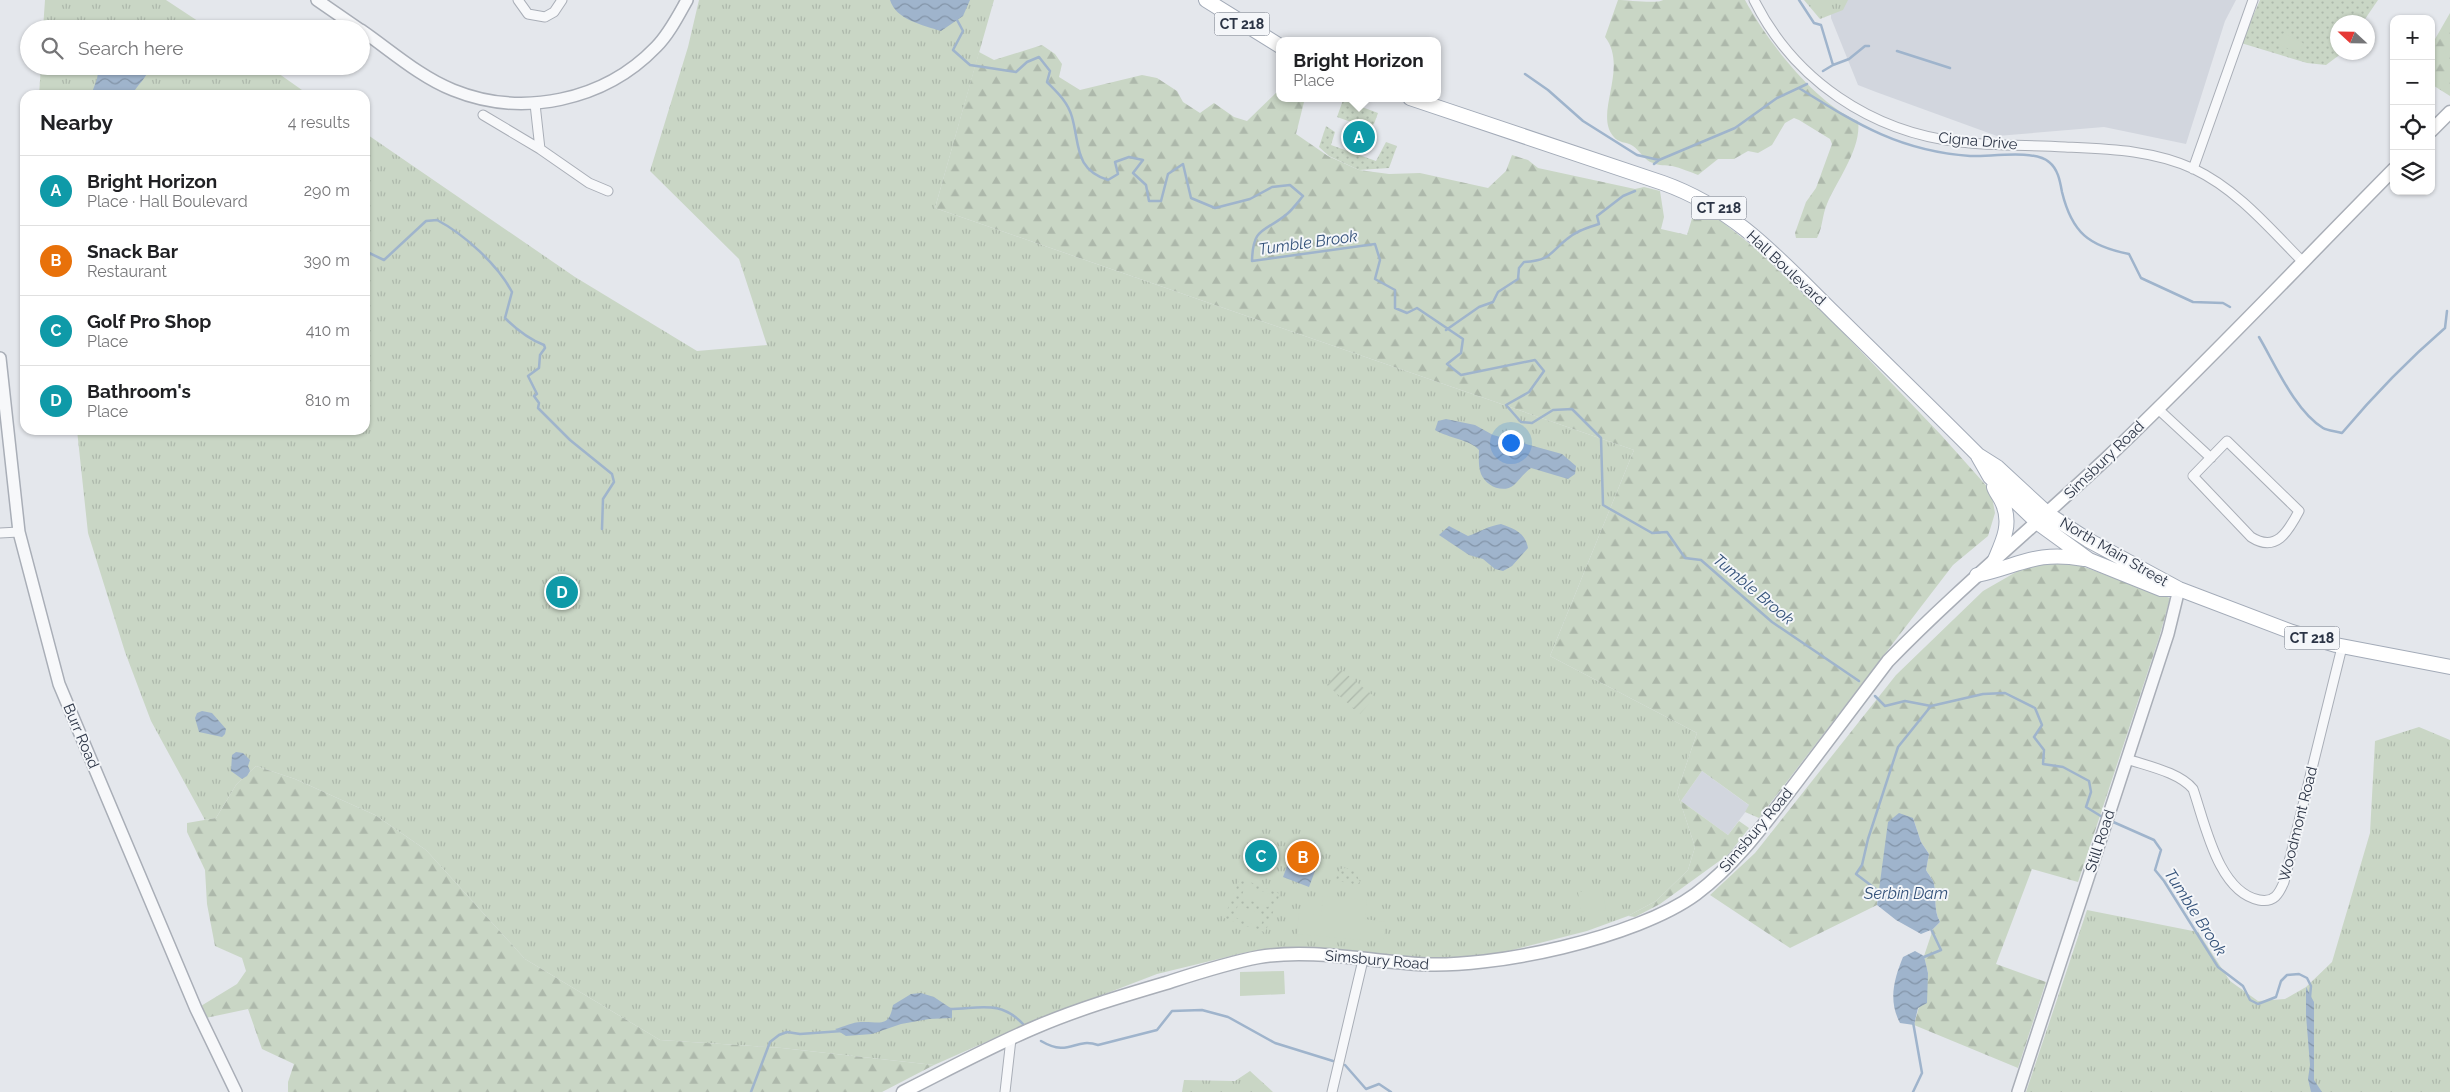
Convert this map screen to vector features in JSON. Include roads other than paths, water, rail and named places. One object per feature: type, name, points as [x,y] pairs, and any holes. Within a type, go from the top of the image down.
[{"type":"main road","name":"CT 218","points":[[1206,0],[1276,44]]},
{"type":"main road","name":"Hall Boulevard","points":[[1422,102],[1663,182],[1698,197],[1723,212],[1779,259],[1978,455],[1997,467],[2043,518]]},
{"type":"main road","points":[[2435,127],[2450,112]]},
{"type":"main road","name":"Simsbury Road","points":[[903,1092],[1011,1039],[1077,1011],[1232,963],[1289,954],[1429,965],[1483,962],[1546,950],[1631,928],[1674,909],[1696,894],[1734,860],[1761,829],[1888,661],[1977,575],[2043,518],[2158,410],[2390,173]]},
{"type":"main road","name":"Hall Boulevard","points":[[1978,455],[1990,477],[2043,518]]},
{"type":"main road","points":[[1990,477],[2007,516],[2006,531],[1994,562]]},
{"type":"main road","name":"North Main Street","points":[[2043,518],[2089,560],[2161,588],[2179,590]]},
{"type":"main road","name":"North Main Street","points":[[2043,518],[2088,540],[2179,590],[2292,632],[2342,647],[2450,667]]},
{"type":"main road","points":[[1977,575],[2005,569],[2041,556],[2064,555],[2089,560]]},
{"type":"street","points":[[317,0],[346,20]]},
{"type":"street","points":[[518,0],[528,14],[545,17],[554,12],[562,0]]},
{"type":"street","points":[[370,37],[452,90],[502,103],[535,104],[575,97],[615,80],[656,46],[677,19],[687,0]]},
{"type":"street","name":"Cigna Drive","points":[[1754,0],[1779,41],[1803,68],[1858,111],[1880,122],[1916,134],[1959,142],[2132,150],[2194,169],[2216,181],[2242,201],[2303,262]]},
{"type":"street","points":[[2194,169],[2254,0]]},
{"type":"street","points":[[535,104],[540,149]]},
{"type":"street","points":[[483,115],[540,149],[589,183],[608,191]]},
{"type":"street","name":"Burr Road","points":[[0,358],[19,532],[59,684],[196,1009],[236,1092]]},
{"type":"street","points":[[2158,410],[2211,458]]},
{"type":"street","points":[[2227,441],[2300,511],[2290,527],[2278,540],[2269,544],[2259,542],[2251,537],[2193,476],[2211,458],[2227,441]]},
{"type":"street","points":[[0,533],[19,532]]},
{"type":"street","name":"Still Road","points":[[2018,1092],[2168,634],[2179,590]]},
{"type":"street","name":"Woodmont Road","points":[[2127,759],[2176,777],[2189,784],[2221,868],[2232,884],[2255,899],[2264,901],[2273,899],[2278,896],[2284,882],[2342,647]]},
{"type":"street","points":[[1332,1092],[1363,960]]},
{"type":"street","points":[[1006,1092],[1011,1039]]},
{"type":"water","points":[[890,0],[970,0],[963,16],[941,31],[904,17],[893,7]]},
{"type":"water","points":[[98,75],[146,75],[135,90],[93,90]]},
{"type":"water","points":[[1446,419],[1475,425],[1493,435],[1562,454],[1576,466],[1575,474],[1568,479],[1531,468],[1510,488],[1500,489],[1495,487],[1487,482],[1481,474],[1479,450],[1465,441],[1435,430],[1438,421]]},
{"type":"water","points":[[1501,524],[1522,535],[1528,548],[1512,566],[1503,571],[1495,569],[1483,559],[1469,555],[1439,535],[1449,526],[1468,536]]},
{"type":"water","points":[[202,711],[212,713],[226,729],[222,737],[199,732],[195,718],[197,713]]},
{"type":"water","points":[[236,752],[243,753],[250,760],[248,766],[250,771],[242,779],[231,771],[232,755]]},
{"type":"water","name":"Serbin Dam","points":[[1899,813],[1913,818],[1921,842],[1929,854],[1926,870],[1933,880],[1936,908],[1940,922],[1933,929],[1921,934],[1896,920],[1877,905],[1888,822]]},
{"type":"water","points":[[1289,861],[1315,871],[1309,887],[1283,877]]},
{"type":"water","points":[[1915,951],[1924,956],[1928,973],[1927,1003],[1918,1008],[1914,1025],[1900,1023],[1896,1015],[1893,998],[1895,982],[1903,957]]},
{"type":"water","points":[[2306,987],[2314,1002],[2314,1080],[2322,1092],[2311,1092],[2308,1079],[2310,1065]]},
{"type":"water","points":[[921,993],[934,997],[952,1009],[952,1018],[929,1019],[901,1024],[872,1034],[846,1036],[835,1029],[858,1022],[878,1023],[886,1021],[889,1018],[893,1005],[911,994]]},
{"type":"waterway","points":[[1799,0],[1814,23],[1821,25],[1833,65]]},
{"type":"waterway","name":"Tumble Brook","points":[[956,18],[963,31],[953,50],[970,65],[1016,72],[1027,62],[1039,57],[1050,71],[1047,82],[1068,107],[1080,155],[1089,169],[1097,175],[1108,180],[1118,174],[1115,162],[1129,157],[1143,160],[1133,173],[1146,185],[1149,201],[1161,201],[1168,174],[1183,164],[1191,198],[1215,208],[1250,199],[1272,187],[1290,185],[1303,196],[1287,214],[1257,236],[1252,261],[1375,244],[1380,260],[1375,279],[1395,290],[1395,308],[1407,313],[1417,308],[1463,339],[1461,353],[1447,364],[1461,375],[1535,360],[1544,371],[1529,392],[1506,405],[1521,422],[1532,423],[1553,410],[1572,409],[1601,438],[1603,505],[1652,533],[1667,532],[1685,558],[1701,560],[1772,622],[1859,681]]},
{"type":"waterway","points":[[1823,71],[1849,59],[1865,46],[1869,46]]},
{"type":"waterway","points":[[1897,51],[1950,68]]},
{"type":"waterway","points":[[1525,74],[1548,90],[1583,121],[1637,155],[1659,160]]},
{"type":"waterway","points":[[1654,164],[1659,160],[1735,128],[1777,98],[1807,84]]},
{"type":"waterway","points":[[1799,88],[1860,124],[1900,142],[1945,153],[1970,156],[2011,154],[2042,158],[2049,162],[2057,172],[2071,218],[2084,235],[2103,247],[2129,254],[2141,278],[2193,302],[2223,303],[2230,307]]},
{"type":"waterway","points":[[1446,330],[1479,307],[1493,302],[1498,292],[1518,279],[1519,268],[1524,262],[1545,258],[1574,234],[1599,224],[1597,216],[1623,196],[1635,191]]},
{"type":"waterway","points":[[370,253],[384,260],[426,221],[437,220],[469,242],[498,271],[512,292],[505,318],[533,340],[544,345],[545,348],[540,355],[539,368],[528,376],[537,394],[534,396],[539,403],[538,408],[570,440],[612,474],[614,482],[603,499],[602,529]]},
{"type":"waterway","points":[[2259,337],[2286,386],[2303,410],[2323,428],[2342,433],[2392,378],[2445,328],[2447,311]]},
{"type":"waterway","name":"Tumble Brook","points":[[1875,696],[1885,706],[1905,701],[1931,706],[1983,694],[2005,693],[2035,708],[2042,725],[2034,737],[2044,750],[2043,764],[2063,767],[2089,781],[2091,792],[2086,807],[2104,818]]},
{"type":"waterway","points":[[1881,893],[1856,874],[1862,865],[1868,839],[1898,747],[1931,706]]},
{"type":"waterway","name":"Tumble Brook","points":[[2111,821],[2154,840],[2161,850],[2155,870],[2164,881],[2218,967],[2243,986],[2250,1000],[2258,1004],[2276,997],[2281,981],[2287,975],[2299,974],[2307,978],[2311,986],[2310,997]]},
{"type":"waterway","points":[[1924,957],[1941,950],[1930,927]]},
{"type":"waterway","points":[[949,1009],[989,1007],[1006,1012],[1024,1025]]},
{"type":"waterway","points":[[1041,1041],[1059,1048],[1083,1043],[1098,1045],[1157,1030],[1172,1011],[1202,1010],[1228,1017],[1275,1043],[1333,1061]]},
{"type":"waterway","points":[[1913,1022],[1922,1073],[1913,1092]]},
{"type":"waterway","points":[[751,1092],[770,1042],[779,1035],[787,1032],[800,1034],[842,1031]]},
{"type":"waterway","points":[[1345,1065],[1366,1089],[1379,1084],[1391,1092]]},
{"type":"place","name":"Bright Horizon","points":[[1359,137]]},
{"type":"place","name":"Bathroom's","points":[[562,592]]},
{"type":"place","name":"Golf Pro Shop","points":[[1261,856]]},
{"type":"place","name":"Snack Bar","points":[[1303,857]]}]
